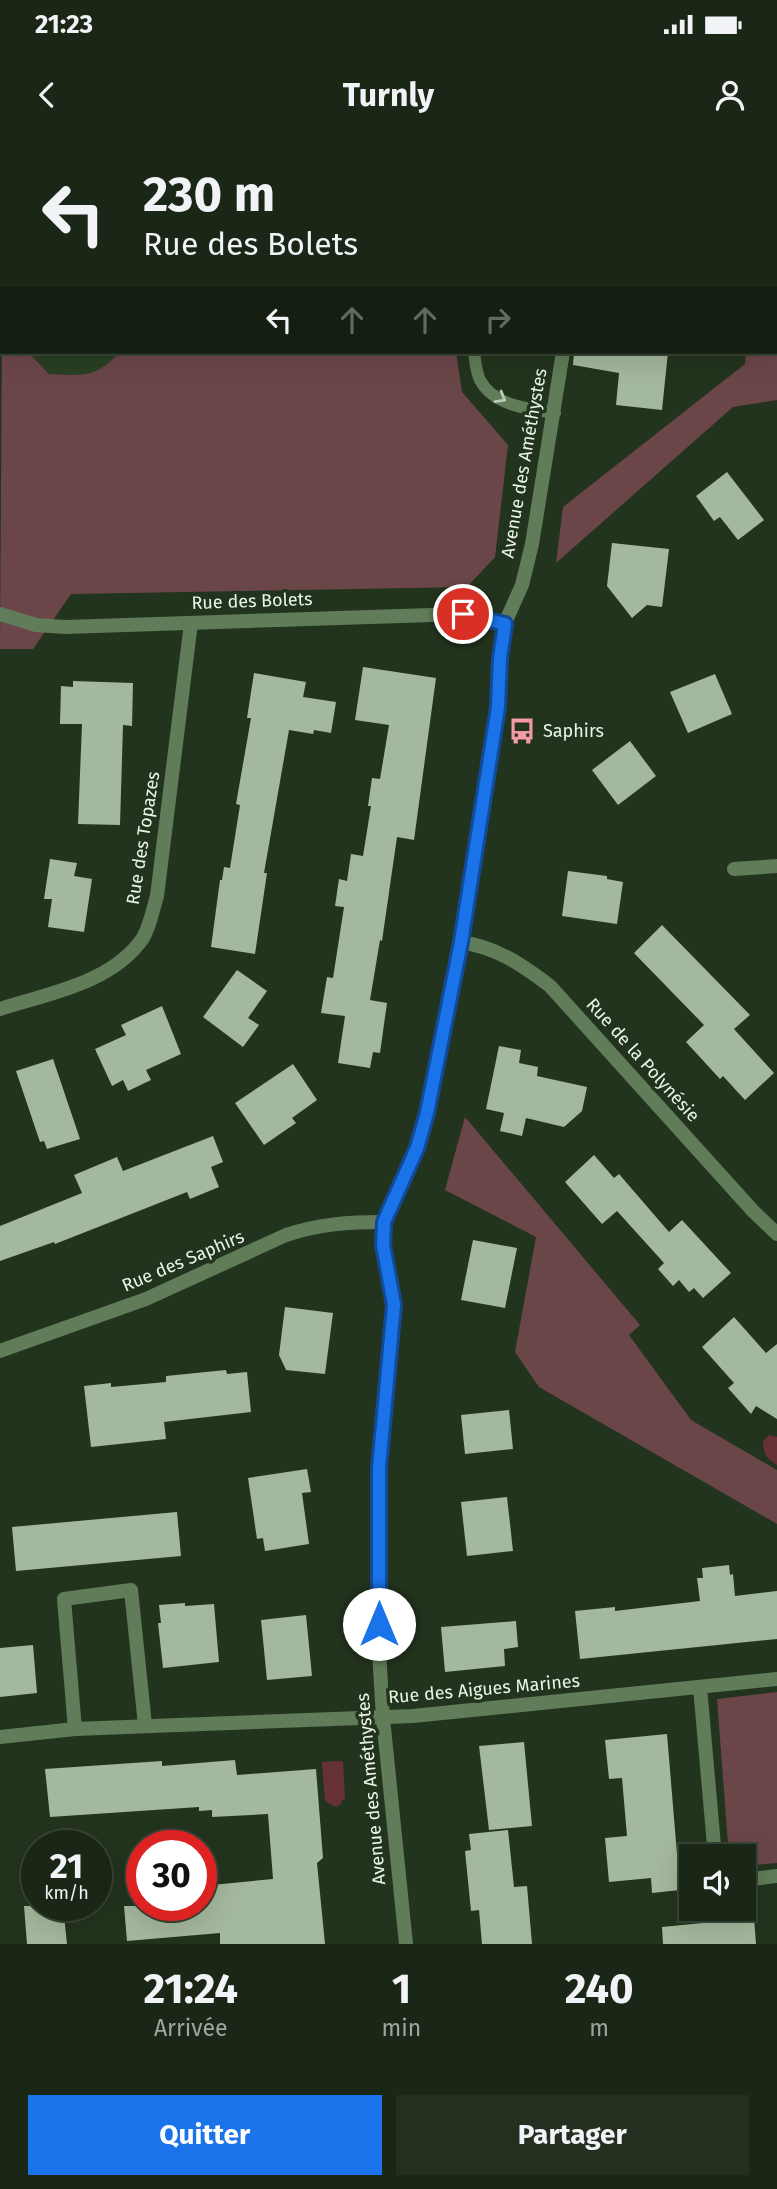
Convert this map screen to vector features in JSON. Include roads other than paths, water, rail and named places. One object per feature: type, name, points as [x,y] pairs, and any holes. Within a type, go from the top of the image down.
[{"type":"street","name":"Avenue des Améthystes","points":[[406,1944],[383,1718],[379,1651],[379,1468],[394,1305],[383,1245],[384,1222],[417,1148],[427,1113],[461,942],[498,707],[500,658],[505,624],[522,585],[532,544],[563,354]]},
{"type":"street","name":"Rue des Bolets","points":[[0,614],[36,625],[65,627],[463,614],[505,624]]},
{"type":"street","name":"Rue des Topazes","points":[[0,1009],[94,978],[124,961],[145,935],[157,896],[191,622]]},
{"type":"street","points":[[734,869],[777,866]]},
{"type":"street","name":"Rue de la Polynésie","points":[[461,942],[487,947],[514,959],[550,986],[753,1211],[777,1234]]},
{"type":"street","name":"Rue des Saphirs","points":[[0,1351],[146,1299],[310,1227],[344,1222],[384,1222]]},
{"type":"street","points":[[75,1728],[64,1599],[131,1590],[145,1725]]},
{"type":"street","name":"Rue des Aigues Marines","points":[[0,1737],[75,1728],[383,1718],[777,1679]]},
{"type":"street","points":[[700,1687],[714,1844]]},
{"type":"street","points":[[756,1879],[777,1876]]},
{"type":"lane","points":[[474,354],[479,379],[497,399],[555,413]]},
{"type":"place","name":"Saphirs","points":[[522,731]]}]
